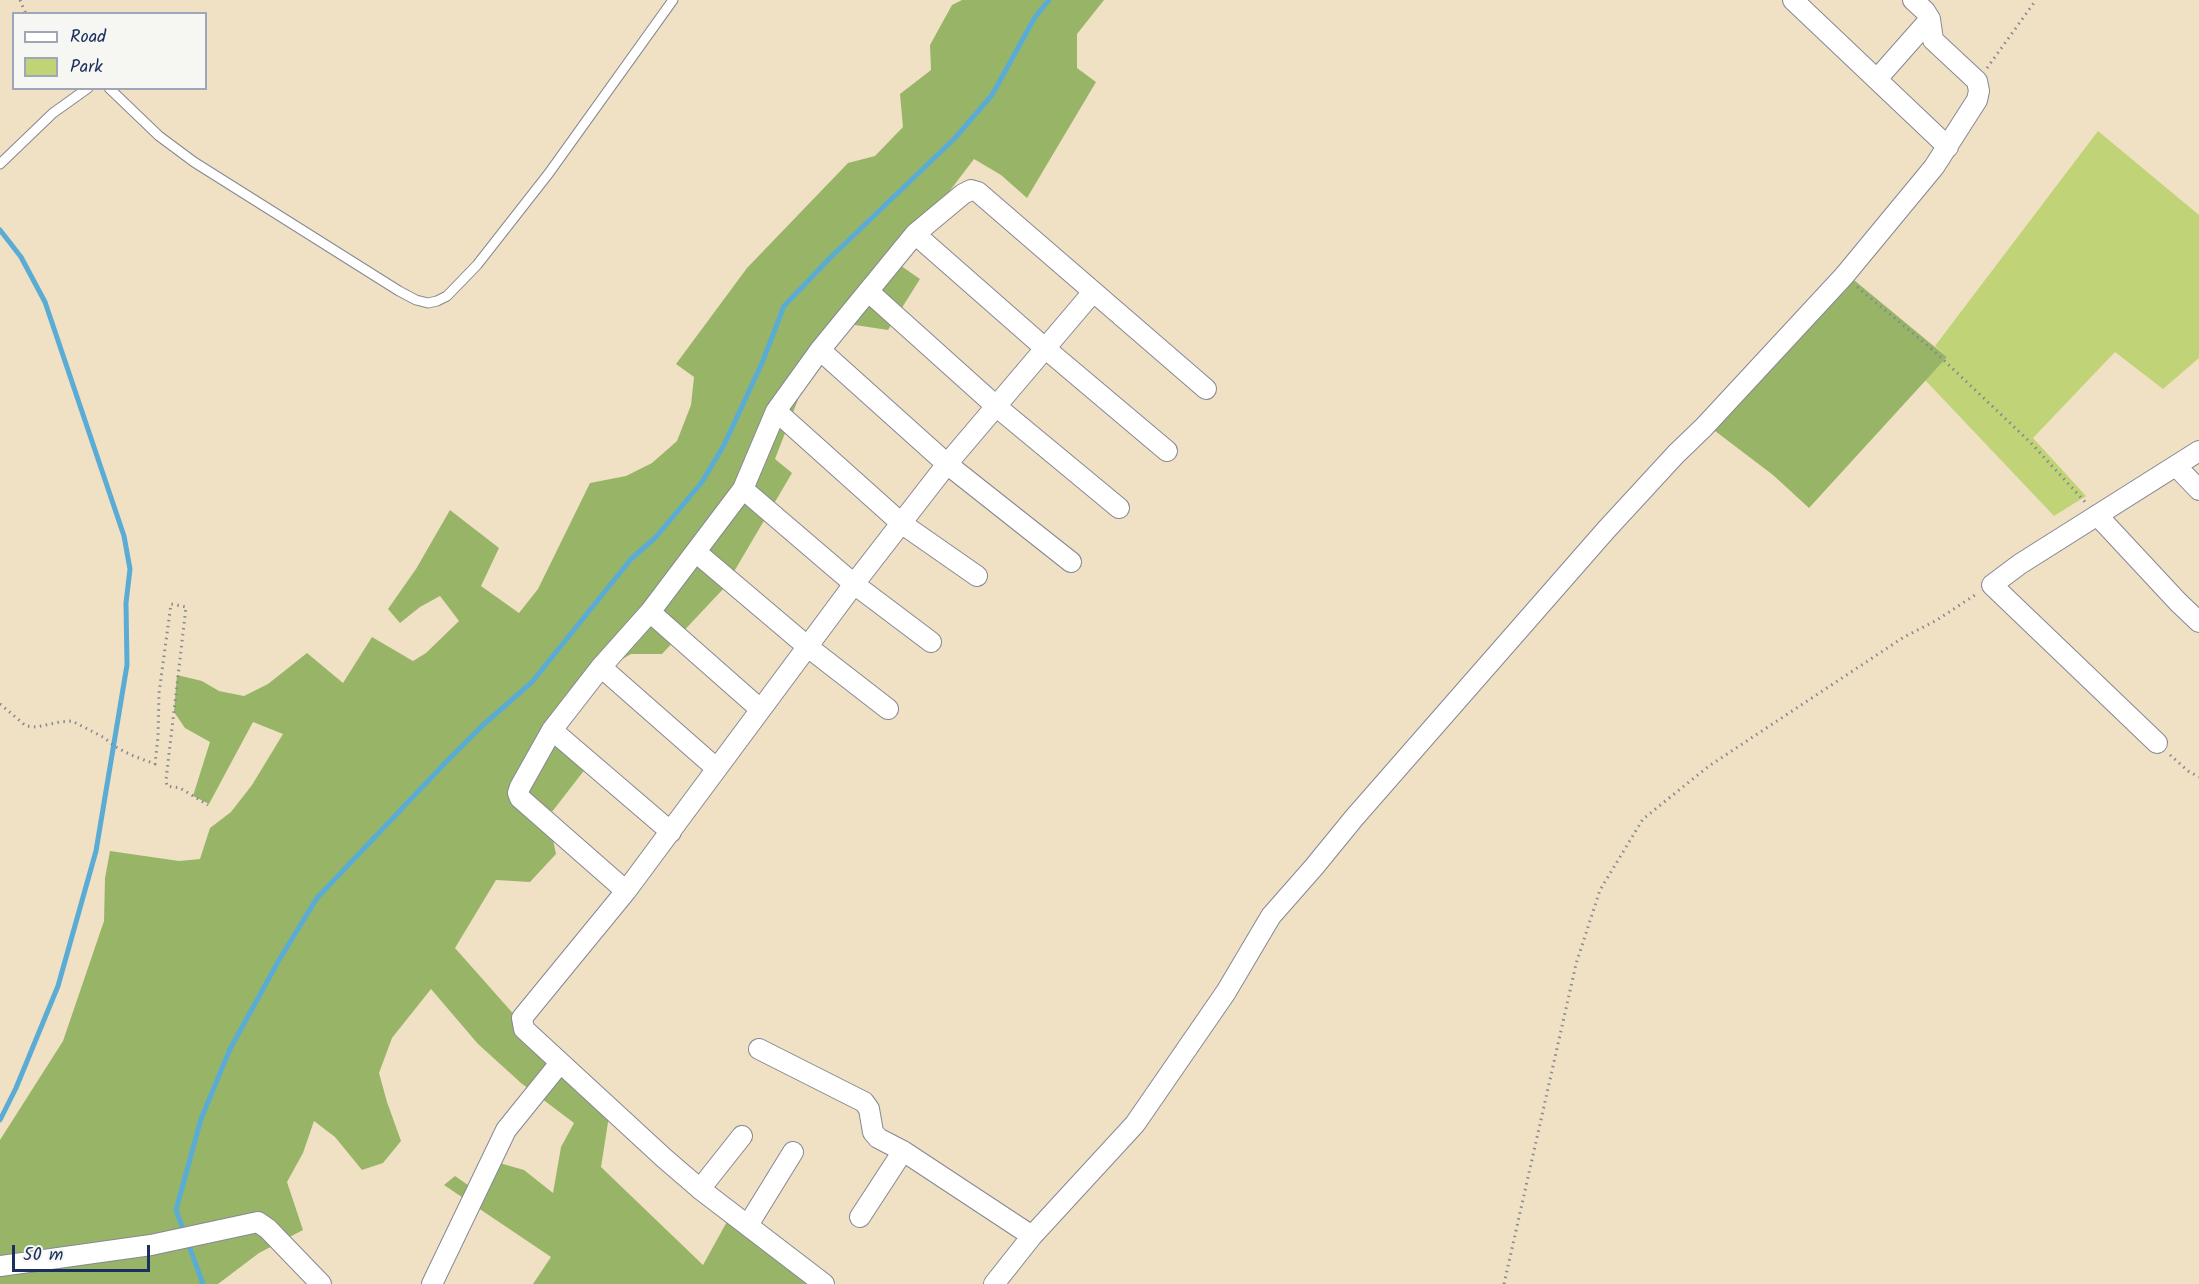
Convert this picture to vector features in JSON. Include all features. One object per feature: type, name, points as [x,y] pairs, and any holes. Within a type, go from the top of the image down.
[{"type":"street","points":[[1793,0],[1948,147]]},
{"type":"street","points":[[994,1284],[1032,1236],[1135,1124],[1226,992],[1271,916],[1353,818],[1606,530],[1844,276],[1934,167],[1977,100],[1979,91],[1977,81],[1933,40],[1930,19],[1913,0]]},
{"type":"street","points":[[1877,79],[1930,19]]},
{"type":"street","points":[[626,891],[518,796],[520,787],[552,730],[601,667],[650,612],[697,553],[743,489],[776,411],[820,350],[915,234],[963,194],[974,191],[1206,388]]},
{"type":"street","points":[[915,234],[1167,451]]},
{"type":"street","points":[[869,292],[997,407],[1119,508]]},
{"type":"street","points":[[824,1284],[700,1190],[524,1029],[522,1018],[626,891],[901,523],[1093,292]]},
{"type":"street","points":[[820,350],[947,465],[1071,562]]},
{"type":"street","points":[[776,411],[901,523],[977,576]]},
{"type":"street","points":[[2157,743],[1992,585],[2020,564],[2199,451]]},
{"type":"street","points":[[2176,466],[2199,490]]},
{"type":"street","points":[[743,489],[854,584],[931,642]]},
{"type":"street","points":[[2097,515],[2199,622]]},
{"type":"street","points":[[697,553],[808,647],[888,709]]},
{"type":"street","points":[[650,612],[760,709]]},
{"type":"street","points":[[601,667],[716,768]]},
{"type":"street","points":[[552,730],[671,832]]},
{"type":"street","points":[[759,1049],[864,1102],[869,1109],[873,1132],[878,1138],[1032,1236]]},
{"type":"street","points":[[432,1284],[506,1130],[560,1063]]},
{"type":"street","points":[[700,1190],[742,1136]]},
{"type":"street","points":[[748,1225],[793,1152]]},
{"type":"street","points":[[860,1217],[903,1152]]},
{"type":"street","points":[[0,1266],[151,1245],[258,1222],[268,1229],[321,1284]]},
{"type":"lane","points":[[111,90],[159,136],[194,162],[399,291],[416,300],[429,303],[447,296],[477,265],[549,173],[673,0]]},
{"type":"lane","points":[[0,164],[53,113],[85,90]]},
{"type":"path","points":[[1977,81],[2036,0]]},
{"type":"path","points":[[1844,276],[1933,350],[1996,409],[2030,442],[2097,515]]},
{"type":"path","points":[[1504,1284],[1576,964],[1600,890],[1643,819],[1709,766],[1904,637],[1937,620],[1992,585]]},
{"type":"path","points":[[0,704],[26,726],[36,727],[72,722],[116,747],[155,764],[159,693],[171,604],[186,607],[166,780],[167,786],[180,788],[208,805]]},
{"type":"path","points":[[2157,743],[2188,771],[2199,777]]},
{"type":"green space","points":[[962,0],[1104,0],[1077,34],[1077,68],[1096,82],[1027,198],[1001,175],[974,159],[894,261],[920,279],[888,330],[835,322],[806,379],[775,459],[792,473],[725,587],[662,654],[631,654],[593,676],[564,725],[586,768],[548,817],[556,854],[530,882],[496,880],[455,948],[588,1098],[609,1116],[601,1167],[703,1265],[734,1209],[810,1284],[533,1284],[551,1257],[444,1185],[455,1176],[478,1192],[496,1162],[524,1170],[553,1193],[561,1147],[574,1123],[521,1083],[478,1044],[431,989],[392,1038],[379,1073],[401,1141],[383,1163],[362,1170],[335,1137],[314,1121],[303,1153],[287,1182],[303,1230],[259,1253],[218,1284],[0,1284],[0,1140],[63,1041],[104,921],[105,878],[110,851],[179,861],[200,859],[210,828],[231,812],[252,785],[283,734],[253,722],[209,804],[193,796],[210,742],[185,728],[174,712],[177,675],[202,681],[219,691],[244,696],[268,684],[307,653],[343,683],[372,637],[413,661],[426,653],[459,621],[440,596],[420,607],[400,623],[388,609],[416,569],[450,510],[499,548],[481,586],[519,613],[538,589],[590,483],[626,476],[652,463],[677,441],[691,405],[694,377],[676,364],[747,268],[848,163],[875,156],[903,127],[900,94],[931,70],[930,45],[952,5]]},
{"type":"green space","points":[[2098,131],[2199,215],[2199,358],[2163,389],[2115,352],[2033,438],[2086,496],[2054,516],[1925,380],[1947,357],[1935,346]]},
{"type":"green space","points":[[1843,271],[1947,357],[1809,508],[1773,475],[1698,418]]},
{"type":"waterway","points":[[203,1284],[176,1210],[201,1119],[230,1049],[279,960],[317,898],[447,761],[482,726],[532,682],[631,559],[656,537],[702,482],[724,445],[762,363],[784,306],[829,259],[955,138],[992,95],[1035,17],[1049,0]]},
{"type":"waterway","points":[[0,230],[21,257],[45,302],[124,536],[130,569],[126,603],[127,665],[96,851],[58,986],[16,1088],[0,1120]]}]
